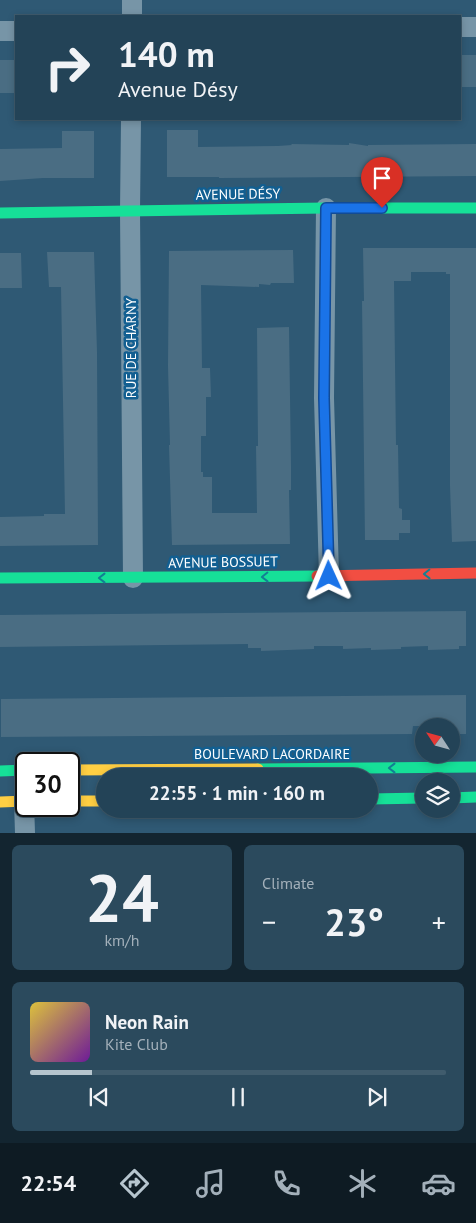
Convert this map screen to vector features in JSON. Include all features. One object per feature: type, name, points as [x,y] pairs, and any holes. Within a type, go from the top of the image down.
[{"type":"street","points":[[132,0],[132,15]]},
{"type":"street","points":[[461,27],[476,27]]},
{"type":"street","points":[[0,31],[15,31]]},
{"type":"street","name":"RUE DE CHARNY","points":[[131,120],[133,578]]},
{"type":"street","points":[[326,208],[324,398],[329,576]]},
{"type":"street","name":"AVENUE DÉSY","points":[[0,213],[326,208],[476,208]]},
{"type":"street","name":"AVENUE BOSSUET","points":[[0,578],[476,573]]},
{"type":"street","name":"BOULEVARD LACORDAIRE","points":[[80,770],[476,768]]},
{"type":"street","points":[[0,770],[15,770]]},
{"type":"street","points":[[460,798],[476,797]]},
{"type":"street","points":[[378,799],[415,798]]},
{"type":"street","points":[[80,801],[96,801]]},
{"type":"street","points":[[0,802],[15,802]]},
{"type":"street","points":[[25,817],[25,833]]},
{"type":"building","points":[[461,55],[476,55],[476,87],[461,87]]},
{"type":"building","points":[[0,60],[15,60],[15,93],[0,93]]},
{"type":"building","points":[[167,130],[198,130],[198,147],[278,146],[291,144],[349,145],[349,143],[368,146],[476,144],[476,176],[167,177]]},
{"type":"building","points":[[62,131],[94,131],[94,178],[43,178],[0,181],[0,149],[62,148]]},
{"type":"building","points":[[363,248],[476,248],[476,541],[452,542],[450,486],[450,274],[446,274],[446,272],[411,272],[411,281],[394,281],[396,445],[398,445],[399,508],[402,509],[402,520],[410,520],[410,533],[399,533],[399,540],[365,540]]},
{"type":"building","points":[[293,250],[294,283],[259,284],[259,287],[201,285],[202,368],[210,368],[211,397],[206,397],[206,436],[201,436],[201,472],[203,472],[203,477],[212,477],[212,513],[257,513],[257,328],[289,327],[290,544],[172,545],[168,366],[169,251]]},
{"type":"building","points":[[47,252],[94,252],[97,352],[98,545],[0,546],[0,517],[65,514],[61,287],[49,287]]},
{"type":"building","points":[[0,253],[21,253],[22,288],[0,288]]},
{"type":"building","points":[[466,611],[466,646],[459,646],[459,649],[428,650],[428,646],[371,650],[371,648],[343,649],[343,646],[314,646],[314,649],[261,651],[261,648],[248,648],[248,644],[0,647],[0,615]]},
{"type":"building","points":[[466,695],[466,734],[460,734],[460,718],[415,718],[412,734],[1,737],[1,699]]},
{"type":"traffic: fast","points":[[0,213],[326,208],[476,208]]},
{"type":"traffic: fast","points":[[0,578],[317,576]]},
{"type":"traffic: fast","points":[[367,768],[476,767]]},
{"type":"traffic: fast","points":[[0,771],[15,770]]},
{"type":"traffic: fast","points":[[460,798],[476,797]]},
{"type":"traffic: fast","points":[[378,799],[415,798]]},
{"type":"traffic: slow","points":[[80,770],[96,770]]},
{"type":"traffic: slow","points":[[0,802],[15,801]]},
{"type":"traffic: slow","points":[[80,801],[96,801]]},
{"type":"traffic: jam","points":[[317,576],[476,573]]},
{"type":"route","points":[[329,576],[324,398],[326,208],[382,208]]}]
